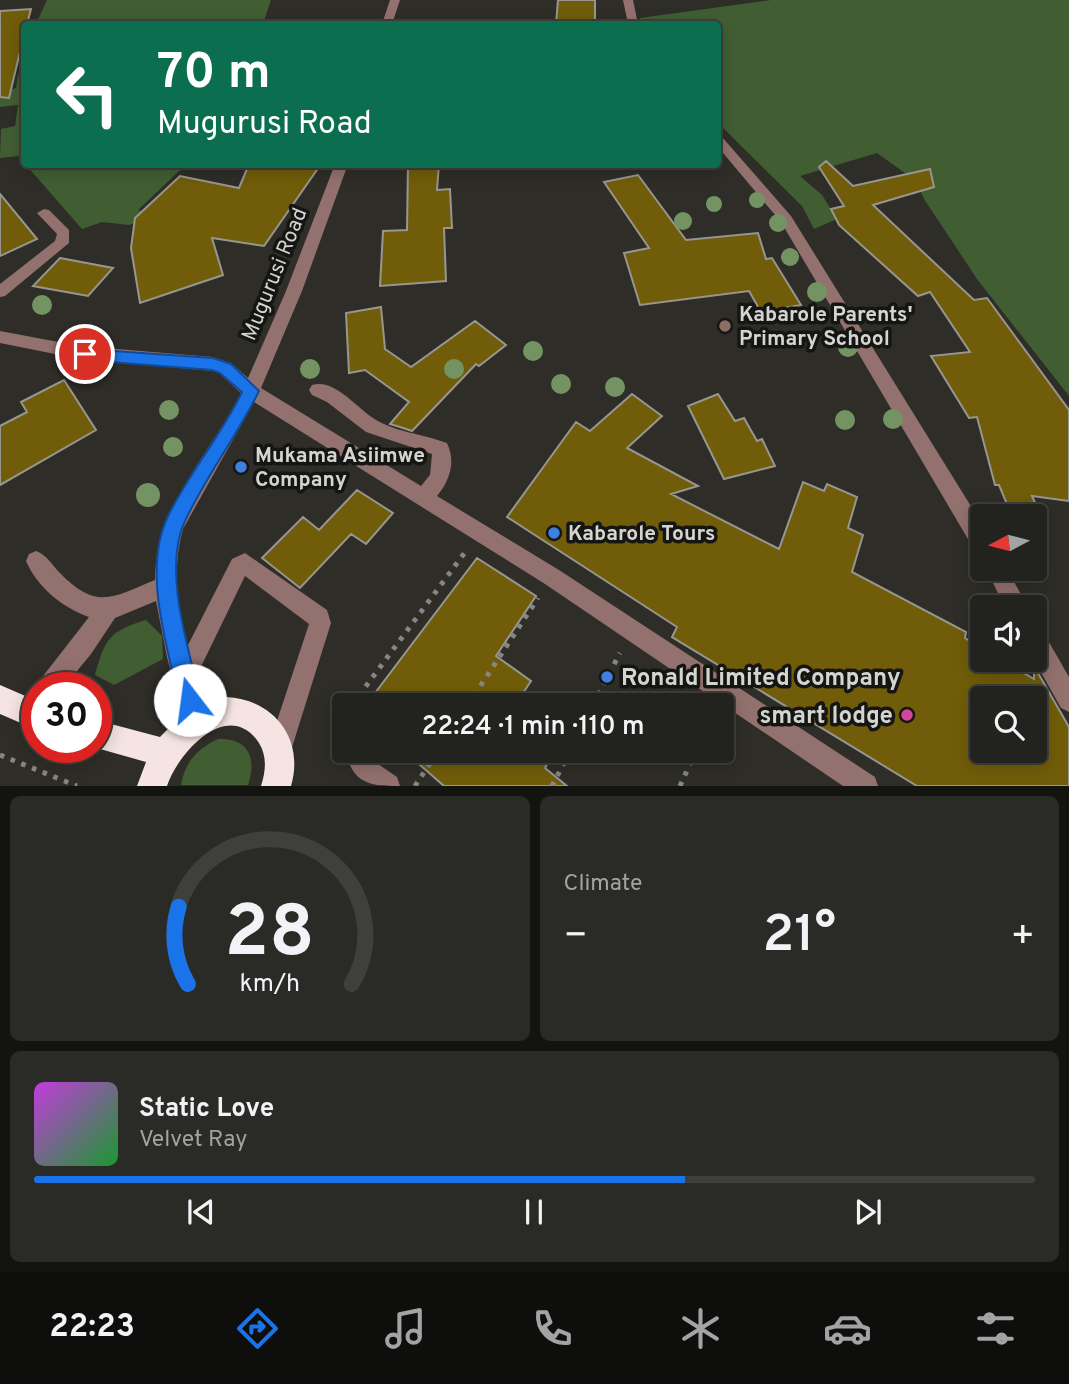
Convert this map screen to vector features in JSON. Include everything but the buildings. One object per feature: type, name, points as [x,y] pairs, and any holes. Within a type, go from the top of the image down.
[{"type":"highway","points":[[0,699],[21,706]]},
{"type":"highway","points":[[152,786],[164,753],[196,722],[217,713],[238,711],[257,716],[271,731],[279,751],[276,786]]},
{"type":"highway","points":[[112,738],[164,753]]},
{"type":"street","points":[[388,21],[395,0]]},
{"type":"street","points":[[628,0],[632,21]]},
{"type":"street","points":[[721,143],[786,219],[970,523]]},
{"type":"street","name":"Mugurusi Road","points":[[196,722],[184,677],[167,586],[168,545],[175,520],[251,391],[314,241],[341,168]]},
{"type":"street","points":[[0,292],[62,243],[64,233],[44,213]]},
{"type":"street","points":[[0,337],[47,349],[105,357],[213,364],[225,368],[251,391],[552,577],[866,786]]},
{"type":"street","points":[[318,390],[338,398],[361,420],[382,432],[428,443],[440,449],[444,460],[442,472],[433,489],[422,497]]},
{"type":"street","points":[[36,561],[53,582],[89,608],[107,610],[167,586]]},
{"type":"street","points":[[184,677],[239,566],[245,563],[319,618],[320,623],[279,751]]},
{"type":"street","points":[[61,672],[107,610]]},
{"type":"street","points":[[1047,661],[1069,700]]},
{"type":"street","points":[[362,765],[388,786]]},
{"type":"path","points":[[361,693],[479,533]]},
{"type":"path","points":[[476,693],[552,577]]},
{"type":"path","points":[[599,693],[632,630]]},
{"type":"path","points":[[0,755],[77,786]]},
{"type":"path","points":[[415,786],[430,763]]},
{"type":"path","points":[[552,786],[564,763]]},
{"type":"path","points":[[680,786],[691,763]]},
{"type":"green space","points":[[47,0],[271,0],[264,21],[37,21]]},
{"type":"green space","points":[[771,0],[1069,0],[1069,396],[977,279],[924,199],[916,181],[877,153],[800,176],[822,195],[837,219],[814,229],[802,206],[721,126],[721,21],[640,21],[640,18]]},
{"type":"green space","points":[[21,74],[21,160],[18,156],[0,158],[1,129],[15,126],[18,105],[0,107],[0,93],[16,88],[18,75]]},
{"type":"green space","points":[[29,168],[184,168],[138,210],[157,215],[129,225],[102,222],[82,229]]},
{"type":"green space","points":[[146,620],[162,636],[163,659],[114,685],[112,672],[96,672],[110,638],[124,628]]},
{"type":"green space","points":[[218,739],[237,742],[248,752],[251,758],[251,775],[248,785],[181,785],[193,757]]},
{"type":"place","name":"Kabarole Parents' Primary School","points":[[725,326]]},
{"type":"place","name":"Mukama Asiimwe Company","points":[[241,467]]},
{"type":"place","name":"Kabarole Tours","points":[[554,533]]},
{"type":"place","name":"Ronald Limited Company","points":[[607,677]]},
{"type":"place","name":"smart lodge","points":[[907,715]]},
{"type":"route","points":[[85,354],[213,364],[225,368],[251,391],[175,520],[168,545],[167,600],[190,700]]}]
